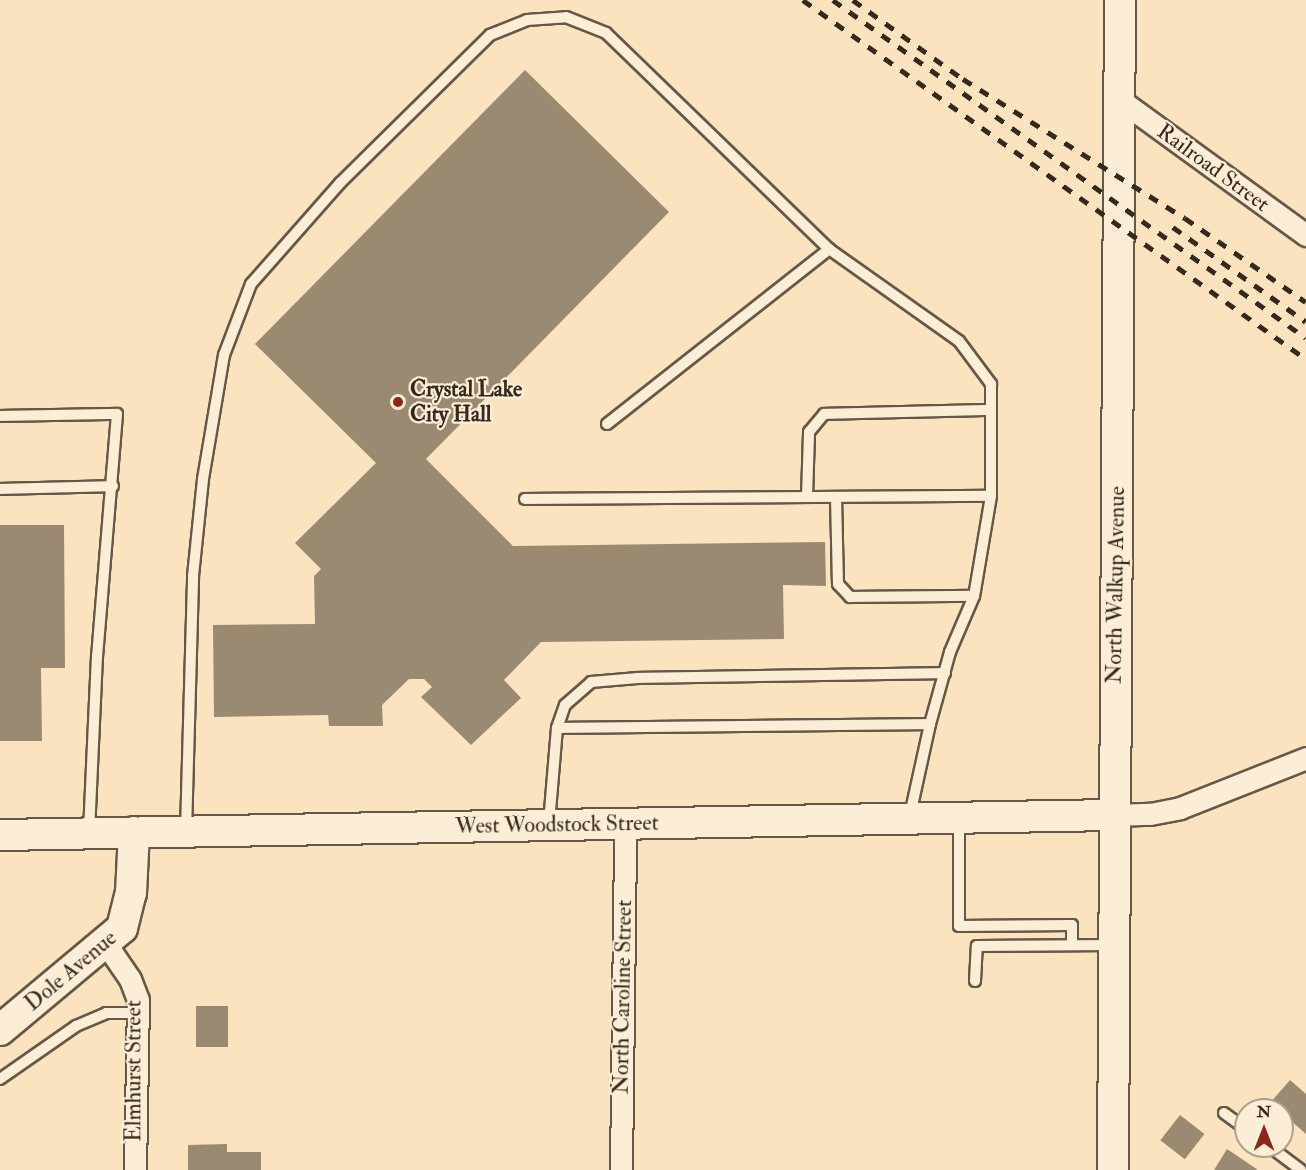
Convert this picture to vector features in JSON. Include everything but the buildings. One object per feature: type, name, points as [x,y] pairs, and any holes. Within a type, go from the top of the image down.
[{"type":"street","name":"North Walkup Avenue","points":[[1113,1170],[1120,0]]},
{"type":"street","name":"Railroad Street","points":[[1119,100],[1306,235]]},
{"type":"street","points":[[1114,815],[1150,814],[1180,808],[1306,758]]},
{"type":"street","name":"West Woodstock Street","points":[[0,835],[1114,815]]},
{"type":"street","name":"North Caroline Street","points":[[621,1170],[625,824]]},
{"type":"street","name":"Dole Avenue","points":[[0,1030],[106,944],[122,928],[128,912],[134,832]]},
{"type":"street","name":"Elmhurst Street","points":[[106,944],[130,979],[138,1000],[135,1170]]},
{"type":"lane","points":[[186,831],[193,576],[203,479],[224,355],[252,284],[340,183],[490,35],[527,20],[566,17],[606,33],[829,249],[960,341],[991,384],[991,496],[974,596],[950,652],[930,724],[909,819]]},
{"type":"lane","points":[[607,424],[829,249]]},
{"type":"lane","points":[[807,497],[809,432],[824,414],[991,410]]},
{"type":"lane","points":[[0,416],[117,414],[98,656],[89,833]]},
{"type":"lane","points":[[0,489],[112,486]]},
{"type":"lane","points":[[525,498],[991,496]]},
{"type":"lane","points":[[836,497],[838,584],[850,597],[974,596]]},
{"type":"lane","points":[[549,825],[557,728],[566,705],[591,682],[649,678],[945,673]]},
{"type":"lane","points":[[557,728],[930,724]]},
{"type":"lane","points":[[959,818],[960,926],[1072,925],[1072,945]]},
{"type":"lane","points":[[975,981],[977,946],[1114,945]]},
{"type":"lane","points":[[0,1079],[76,1026],[106,1013],[138,1013]]},
{"type":"lane","points":[[1224,1113],[1234,1120]]},
{"type":"lane","points":[[1285,1158],[1301,1170]]},
{"type":"railway","points":[[803,0],[1306,359]]},
{"type":"railway","points":[[833,0],[1306,338]]},
{"type":"railway","points":[[853,0],[963,79],[1185,218],[1306,302]]},
{"type":"railway","points":[[1173,227],[1306,322]]},
{"type":"place","name":"Crystal Lake City Hall","points":[[398,402]]}]
